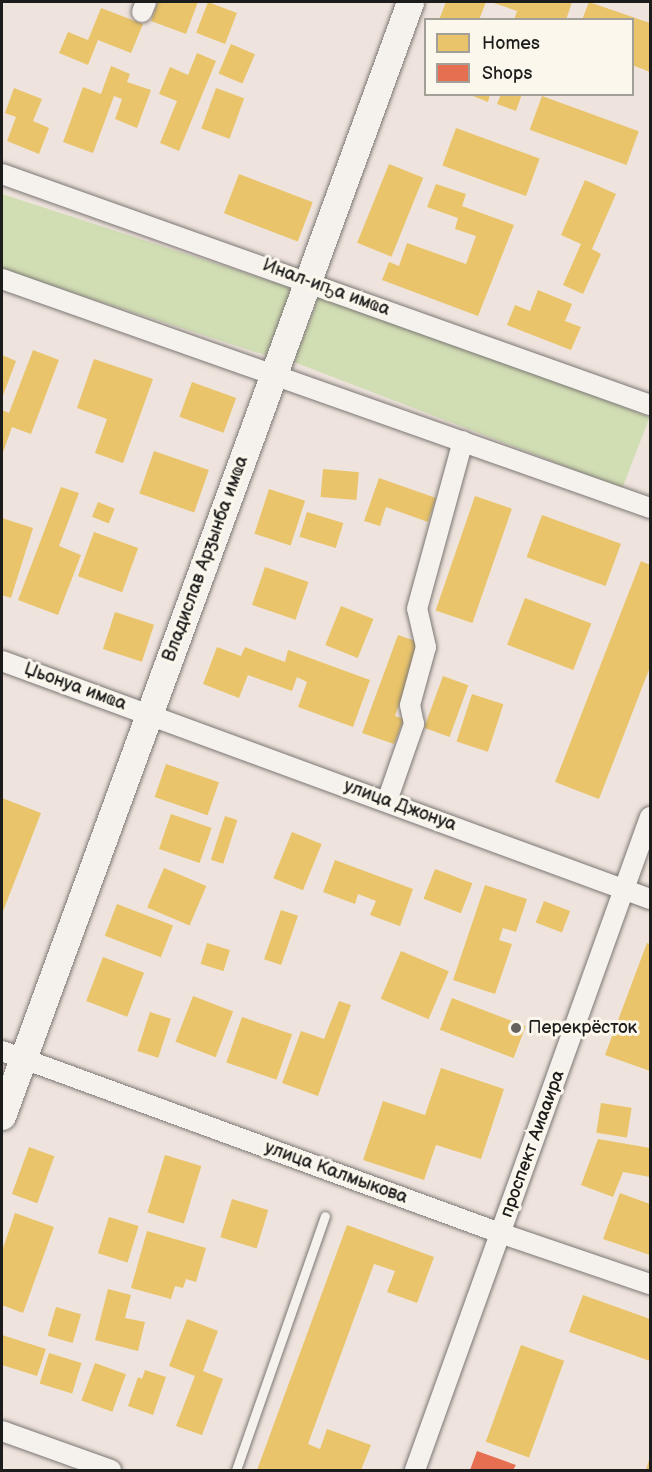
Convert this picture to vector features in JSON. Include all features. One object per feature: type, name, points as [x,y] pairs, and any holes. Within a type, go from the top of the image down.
[{"type":"main road","name":"Владислав Арӡынба имҩа","points":[[2,1116],[12,1055],[149,714],[410,2]]},
{"type":"street","name":"Инал-иҧа имҩа","points":[[2,174],[651,405]]},
{"type":"street","points":[[2,279],[274,373],[651,508]]},
{"type":"street","points":[[387,801],[414,724],[410,705],[426,647],[417,609],[463,441]]},
{"type":"street","name":"Џьонуа имҩа","points":[[2,661],[149,714]]},
{"type":"street","name":"улица Джонуа","points":[[149,714],[651,900]]},
{"type":"street","name":"проспект Аиааира","points":[[414,1470],[651,817]]},
{"type":"street","name":"улица Калмыкова","points":[[12,1055],[500,1233],[651,1284]]},
{"type":"street","points":[[2,1431],[111,1470]]},
{"type":"lane","points":[[236,1470],[325,1216]]},
{"type":"green space","points":[[2,194],[294,289],[272,357],[2,270]]},
{"type":"green space","points":[[321,291],[650,417],[622,488],[294,362]]},
{"type":"building: Homes","points":[[158,2],[198,2],[186,34],[151,21]]},
{"type":"building: Homes","points":[[208,2],[237,13],[225,44],[196,33]]},
{"type":"building: Homes","points":[[446,2],[486,2],[480,18],[440,18]]},
{"type":"building: Homes","points":[[491,2],[572,2],[567,18],[515,18],[517,11]]},
{"type":"building: Homes","points":[[589,2],[650,23],[650,72],[634,66],[634,18],[583,18]]},
{"type":"building: Homes","points":[[101,8],[143,24],[131,53],[98,40],[88,65],[59,53],[68,32],[88,40]]},
{"type":"building: Homes","points":[[231,44],[255,54],[242,84],[218,73]]},
{"type":"building: Homes","points":[[197,53],[216,61],[179,151],[160,143],[177,101],[159,94],[170,67],[188,75]]},
{"type":"building: Homes","points":[[111,66],[130,74],[127,82],[151,90],[137,128],[115,119],[122,99],[114,96],[93,153],[63,142],[83,87],[101,94]]},
{"type":"building: Homes","points":[[14,88],[42,99],[33,121],[49,128],[39,154],[7,141],[16,117],[5,113]]},
{"type":"building: Homes","points":[[216,88],[244,98],[229,139],[201,128]]},
{"type":"building: Homes","points":[[473,96],[490,96],[488,102]]},
{"type":"building: Homes","points":[[500,96],[521,96],[516,111],[497,104]]},
{"type":"building: Homes","points":[[542,96],[639,131],[626,165],[530,130]]},
{"type":"building: Homes","points":[[456,128],[540,158],[526,196],[442,166]]},
{"type":"building: Homes","points":[[389,164],[423,178],[391,257],[357,243]]},
{"type":"building: Homes","points":[[239,174],[313,202],[298,242],[224,213]]},
{"type":"building: Homes","points":[[585,180],[616,194],[592,249],[601,254],[583,294],[563,285],[581,244],[561,235]]},
{"type":"building: Homes","points":[[436,184],[466,194],[462,206],[514,225],[478,316],[382,280],[389,262],[399,266],[407,243],[466,264],[476,236],[455,229],[458,218],[427,207]]},
{"type":"building: Homes","points":[[538,290],[572,304],[565,321],[581,327],[571,350],[507,325],[515,305],[530,311]]},
{"type":"building: Homes","points":[[33,350],[59,360],[31,434],[12,427],[2,455],[2,410],[9,413]]},
{"type":"building: Homes","points":[[2,355],[16,361],[2,398]]},
{"type":"building: Homes","points":[[94,359],[153,379],[123,463],[95,453],[107,419],[77,408]]},
{"type":"building: Homes","points":[[192,382],[236,398],[224,433],[179,417]]},
{"type":"building: Homes","points":[[154,451],[209,470],[194,512],[139,494]]},
{"type":"building: Homes","points":[[323,469],[359,472],[356,500],[321,497]]},
{"type":"building: Homes","points":[[379,478],[436,498],[428,522],[386,507],[380,526],[364,521]]},
{"type":"building: Homes","points":[[61,487],[79,493],[59,546],[81,555],[58,615],[18,600]]},
{"type":"building: Homes","points":[[269,489],[305,501],[291,545],[254,534]]},
{"type":"building: Homes","points":[[475,496],[512,509],[472,623],[436,610]]},
{"type":"building: Homes","points":[[98,502],[115,509],[109,524],[92,517]]},
{"type":"building: Homes","points":[[307,512],[343,523],[336,548],[299,537]]},
{"type":"building: Homes","points":[[542,515],[621,544],[606,586],[527,557]]},
{"type":"building: Homes","points":[[2,518],[33,528],[11,598],[2,595]]},
{"type":"building: Homes","points":[[94,532],[138,548],[122,592],[78,576]]},
{"type":"building: Homes","points":[[641,561],[650,565],[650,667],[599,799],[555,782]]},
{"type":"building: Homes","points":[[265,567],[308,582],[295,620],[252,605]]},
{"type":"building: Homes","points":[[525,598],[591,623],[573,670],[507,645]]},
{"type":"building: Homes","points":[[341,606],[373,619],[358,658],[325,645]]},
{"type":"building: Homes","points":[[115,612],[154,625],[142,662],[103,649]]},
{"type":"building: Homes","points":[[398,635],[421,643],[395,716],[404,719],[394,744],[362,733]]},
{"type":"building: Homes","points":[[217,647],[241,656],[245,647],[285,662],[288,650],[370,680],[353,727],[298,707],[307,682],[297,677],[292,691],[248,675],[239,698],[203,684]]},
{"type":"building: Homes","points":[[443,676],[468,685],[450,737],[424,728]]},
{"type":"building: Homes","points":[[472,694],[503,704],[488,752],[457,742]]},
{"type":"building: Homes","points":[[166,764],[219,782],[208,815],[155,797]]},
{"type":"building: Homes","points":[[2,798],[41,813],[2,914]]},
{"type":"building: Homes","points":[[171,814],[212,828],[200,863],[159,849]]},
{"type":"building: Homes","points":[[225,816],[237,820],[223,864],[211,860]]},
{"type":"building: Homes","points":[[292,832],[322,844],[303,890],[273,878]]},
{"type":"building: Homes","points":[[335,860],[413,889],[400,926],[370,915],[376,901],[358,894],[355,904],[323,892]]},
{"type":"building: Homes","points":[[164,868],[206,886],[190,926],[147,908]]},
{"type":"building: Homes","points":[[435,869],[472,883],[461,913],[424,899]]},
{"type":"building: Homes","points":[[485,885],[527,899],[516,932],[503,928],[499,940],[512,944],[495,994],[453,980]]},
{"type":"building: Homes","points":[[544,901],[570,911],[562,933],[536,922]]},
{"type":"building: Homes","points":[[117,904],[173,926],[161,957],[105,936]]},
{"type":"building: Homes","points":[[281,910],[298,916],[281,965],[264,959]]},
{"type":"building: Homes","points":[[207,943],[230,950],[224,971],[201,964]]},
{"type":"building: Homes","points":[[647,943],[650,944],[650,1071],[605,1055]]},
{"type":"building: Homes","points":[[401,951],[449,971],[429,1019],[381,999]]},
{"type":"building: Homes","points":[[103,957],[144,973],[127,1017],[86,1001]]},
{"type":"building: Homes","points":[[193,996],[233,1011],[216,1057],[175,1042]]},
{"type":"building: Homes","points":[[452,998],[526,1026],[514,1058],[440,1030]]},
{"type":"building: Homes","points":[[339,1001],[351,1005],[318,1096],[282,1083],[301,1031],[324,1039]]},
{"type":"building: Homes","points":[[150,1012],[171,1019],[158,1058],[137,1051]]},
{"type":"building: Homes","points":[[242,1017],[292,1034],[276,1080],[226,1062]]},
{"type":"building: Homes","points":[[441,1068],[504,1089],[481,1159],[436,1145],[424,1180],[363,1160],[383,1101],[425,1115]]},
{"type":"building: Homes","points":[[601,1103],[632,1108],[627,1137],[596,1133]]},
{"type":"building: Homes","points":[[598,1139],[650,1148],[650,1177],[623,1172],[613,1197],[581,1185]]},
{"type":"building: Homes","points":[[29,1147],[54,1156],[37,1203],[12,1194]]},
{"type":"building: Homes","points":[[165,1155],[201,1166],[184,1223],[147,1212]]},
{"type":"building: Homes","points":[[620,1193],[650,1204],[650,1255],[603,1239]]},
{"type":"building: Homes","points":[[232,1199],[268,1210],[257,1248],[220,1237]]},
{"type":"building: Homes","points":[[15,1213],[54,1227],[23,1313],[2,1305],[2,1251]]},
{"type":"building: Homes","points":[[109,1217],[139,1226],[128,1262],[98,1253]]},
{"type":"building: Homes","points":[[347,1225],[434,1257],[417,1303],[387,1292],[395,1271],[374,1264],[308,1444],[320,1449],[327,1429],[371,1445],[361,1470],[257,1470]]},
{"type":"building: Homes","points":[[147,1231],[206,1248],[196,1282],[186,1279],[183,1288],[175,1286],[171,1299],[131,1288]]},
{"type":"building: Homes","points":[[108,1289],[131,1295],[125,1318],[145,1322],[138,1351],[95,1340]]},
{"type":"building: Homes","points":[[583,1295],[650,1319],[650,1361],[569,1332]]},
{"type":"building: Homes","points":[[56,1307],[81,1314],[73,1343],[48,1336]]},
{"type":"building: Homes","points":[[187,1319],[218,1331],[203,1371],[223,1379],[202,1435],[176,1426],[195,1376],[169,1366]]},
{"type":"building: Homes","points":[[2,1335],[46,1349],[37,1376],[2,1365]]},
{"type":"building: Homes","points":[[521,1345],[564,1361],[529,1458],[486,1442]]},
{"type":"building: Homes","points":[[49,1353],[82,1363],[72,1394],[40,1384]]},
{"type":"building: Homes","points":[[95,1363],[126,1374],[112,1412],[81,1401]]},
{"type":"building: Homes","points":[[145,1370],[166,1377],[153,1415],[128,1406],[138,1377],[142,1379]]},
{"type":"building: Homes","points":[[650,1456],[650,1470],[646,1470]]},
{"type":"building: Shops","points":[[477,1451],[516,1465],[513,1470],[470,1470]]},
{"type":"place","name":"Перекрёсток","points":[[516,1028]]}]
